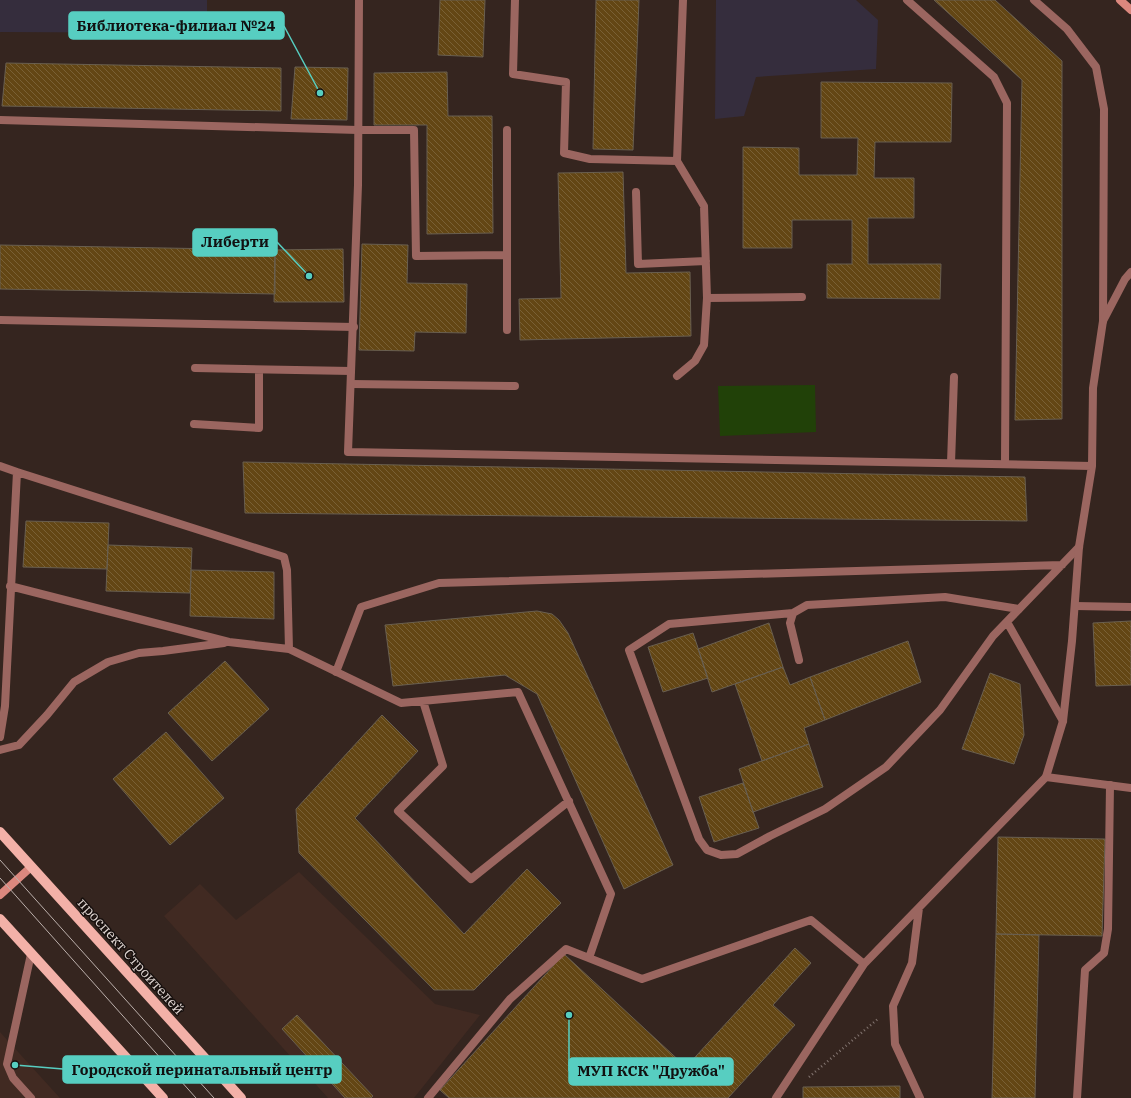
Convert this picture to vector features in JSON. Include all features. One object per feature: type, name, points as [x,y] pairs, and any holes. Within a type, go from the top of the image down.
[{"type":"main road","name":"проспект Строителей","points":[[0,832],[241,1098]]},
{"type":"main road","points":[[0,919],[163,1098]]},
{"type":"street","points":[[359,0],[354,327],[352,336],[348,452],[1092,466]]},
{"type":"street","points":[[515,0],[513,74],[566,82],[564,153],[590,159],[677,161]]},
{"type":"street","points":[[677,376],[695,361],[704,345],[707,298],[704,206],[677,161],[683,0]]},
{"type":"street","points":[[907,0],[994,77],[1007,103],[1005,464]]},
{"type":"street","points":[[776,1098],[864,964],[1046,777],[1063,721],[1075,606],[1079,547],[1092,466],[1093,388],[1103,321],[1104,109],[1096,67],[1066,29],[1034,0]]},
{"type":"street","points":[[1120,0],[1131,10]]},
{"type":"street","points":[[0,120],[358,130],[414,130],[416,256],[507,255]]},
{"type":"street","points":[[507,330],[508,130]]},
{"type":"street","points":[[636,192],[638,264],[706,262]]},
{"type":"street","points":[[1103,321],[1125,279],[1131,272]]},
{"type":"street","points":[[707,298],[802,297]]},
{"type":"street","points":[[0,320],[354,327]]},
{"type":"street","points":[[195,368],[351,371]]},
{"type":"street","points":[[194,424],[259,428],[259,370]]},
{"type":"street","points":[[951,463],[954,377]]},
{"type":"street","points":[[351,384],[515,386]]},
{"type":"street","points":[[0,466],[284,557],[287,570],[288,649]]},
{"type":"street","points":[[0,737],[17,472]]},
{"type":"street","points":[[1019,609],[945,597],[807,605],[793,614],[669,624],[629,650],[699,839],[707,850],[721,855],[737,854],[825,809],[886,767],[940,710],[993,636],[1079,547]]},
{"type":"street","points":[[336,672],[361,607],[439,583],[1062,565]]},
{"type":"street","points":[[10,586],[229,642],[288,649],[401,703],[518,692],[611,894],[589,958]]},
{"type":"street","points":[[1075,606],[1131,607]]},
{"type":"street","points":[[793,614],[790,623],[799,660]]},
{"type":"street","points":[[1007,622],[1063,721]]},
{"type":"street","points":[[0,750],[19,745],[47,715],[74,682],[108,662],[139,653],[229,642]]},
{"type":"street","points":[[423,701],[443,766],[398,811],[470,879],[569,801]]},
{"type":"street","points":[[1046,777],[1131,788]]},
{"type":"street","points":[[1077,1098],[1085,970],[1104,953],[1108,929],[1110,785]]},
{"type":"street","points":[[0,895],[31,866]]},
{"type":"street","points":[[919,908],[912,963],[893,1006],[895,1044],[920,1098]]},
{"type":"street","points":[[428,1098],[510,999],[566,948],[642,979],[811,920],[864,964]]},
{"type":"street","points":[[31,954],[7,1064],[13,1078],[31,1098]]},
{"type":"path","points":[[804,1082],[893,1006]]},
{"type":"shaded area","points":[[0,0],[207,0],[207,33],[0,32]]},
{"type":"shaded area","points":[[716,0],[856,0],[878,20],[876,69],[756,77],[744,116],[715,119]]},
{"type":"shaded area","points":[[299,872],[435,1004],[480,1015],[414,1098],[328,1098],[164,916],[200,884],[236,920]]},
{"type":"shaded area","points":[[0,1032],[60,1098],[0,1098]]},
{"type":"green space","points":[[815,385],[816,432],[720,436],[718,386]]},
{"type":"building","points":[[440,0],[485,0],[483,57],[438,55]]},
{"type":"building","points":[[596,0],[639,0],[633,150],[593,149]]},
{"type":"building","points":[[934,0],[995,0],[1062,61],[1062,419],[1015,420],[1022,80]]},
{"type":"building","points":[[6,63],[281,68],[281,111],[2,106]]},
{"type":"building","points":[[295,67],[348,68],[347,120],[291,119]]},
{"type":"building","points":[[447,72],[448,116],[492,116],[493,233],[427,234],[427,125],[374,125],[374,73]]},
{"type":"building","points":[[821,82],[952,83],[951,142],[875,142],[874,178],[914,178],[914,218],[868,218],[868,264],[941,264],[940,299],[827,298],[827,264],[852,264],[852,220],[792,220],[792,248],[743,248],[743,147],[799,148],[799,175],[857,175],[858,138],[821,138]]},
{"type":"building","points":[[623,172],[626,273],[690,272],[691,336],[520,340],[519,299],[561,298],[558,173]]},
{"type":"building","points":[[362,244],[408,245],[407,283],[467,284],[466,333],[415,332],[414,351],[359,350]]},
{"type":"building","points":[[0,245],[275,250],[275,294],[0,289]]},
{"type":"building","points":[[343,249],[344,302],[274,302],[275,250]]},
{"type":"building","points":[[243,462],[1025,477],[1027,521],[245,513]]},
{"type":"building","points":[[26,521],[109,523],[107,569],[23,567]]},
{"type":"building","points":[[108,545],[192,548],[190,593],[106,591]]},
{"type":"building","points":[[191,570],[274,572],[274,619],[190,616]]},
{"type":"building","points":[[537,611],[552,614],[559,620],[568,633],[673,865],[624,889],[537,694],[505,675],[393,686],[385,625]]},
{"type":"building","points":[[1131,621],[1131,685],[1096,686],[1093,623]]},
{"type":"building","points":[[769,623],[783,667],[712,692],[698,649]]},
{"type":"building","points":[[693,633],[708,678],[663,692],[648,647]]},
{"type":"building","points":[[908,641],[921,682],[825,720],[810,677]]},
{"type":"building","points":[[225,661],[269,709],[212,761],[168,713]]},
{"type":"building","points":[[783,667],[790,685],[810,677],[825,720],[804,728],[809,744],[762,761],[735,684]]},
{"type":"building","points":[[990,673],[1020,684],[1024,735],[1014,764],[962,749]]},
{"type":"building","points":[[382,715],[418,751],[355,818],[464,934],[527,869],[561,903],[474,990],[434,990],[299,853],[296,809]]},
{"type":"building","points":[[166,732],[224,798],[170,845],[113,779]]},
{"type":"building","points":[[809,744],[823,787],[753,812],[739,769]]},
{"type":"building","points":[[743,783],[759,828],[714,842],[699,797]]},
{"type":"building","points":[[998,837],[1105,839],[1102,936],[996,934]]},
{"type":"building","points":[[996,934],[1039,935],[1035,1098],[992,1098]]},
{"type":"building","points":[[795,948],[811,963],[773,1005],[795,1025],[728,1098],[449,1098],[440,1090],[564,954],[686,1067]]},
{"type":"building","points":[[297,1015],[373,1096],[371,1098],[345,1098],[282,1029]]},
{"type":"building","points":[[900,1086],[900,1098],[803,1098],[803,1087]]},
{"type":"tram line","points":[[0,860],[214,1098]]},
{"type":"tram line","points":[[0,878],[196,1098]]},
{"type":"place","name":"Библиотека-филиал №24","points":[[320,93]]},
{"type":"place","name":"Либерти","points":[[309,276]]},
{"type":"place","name":"МУП КСК \"Дружба\"","points":[[569,1015]]},
{"type":"place","name":"Городской перинатальный центр","points":[[15,1065]]}]
